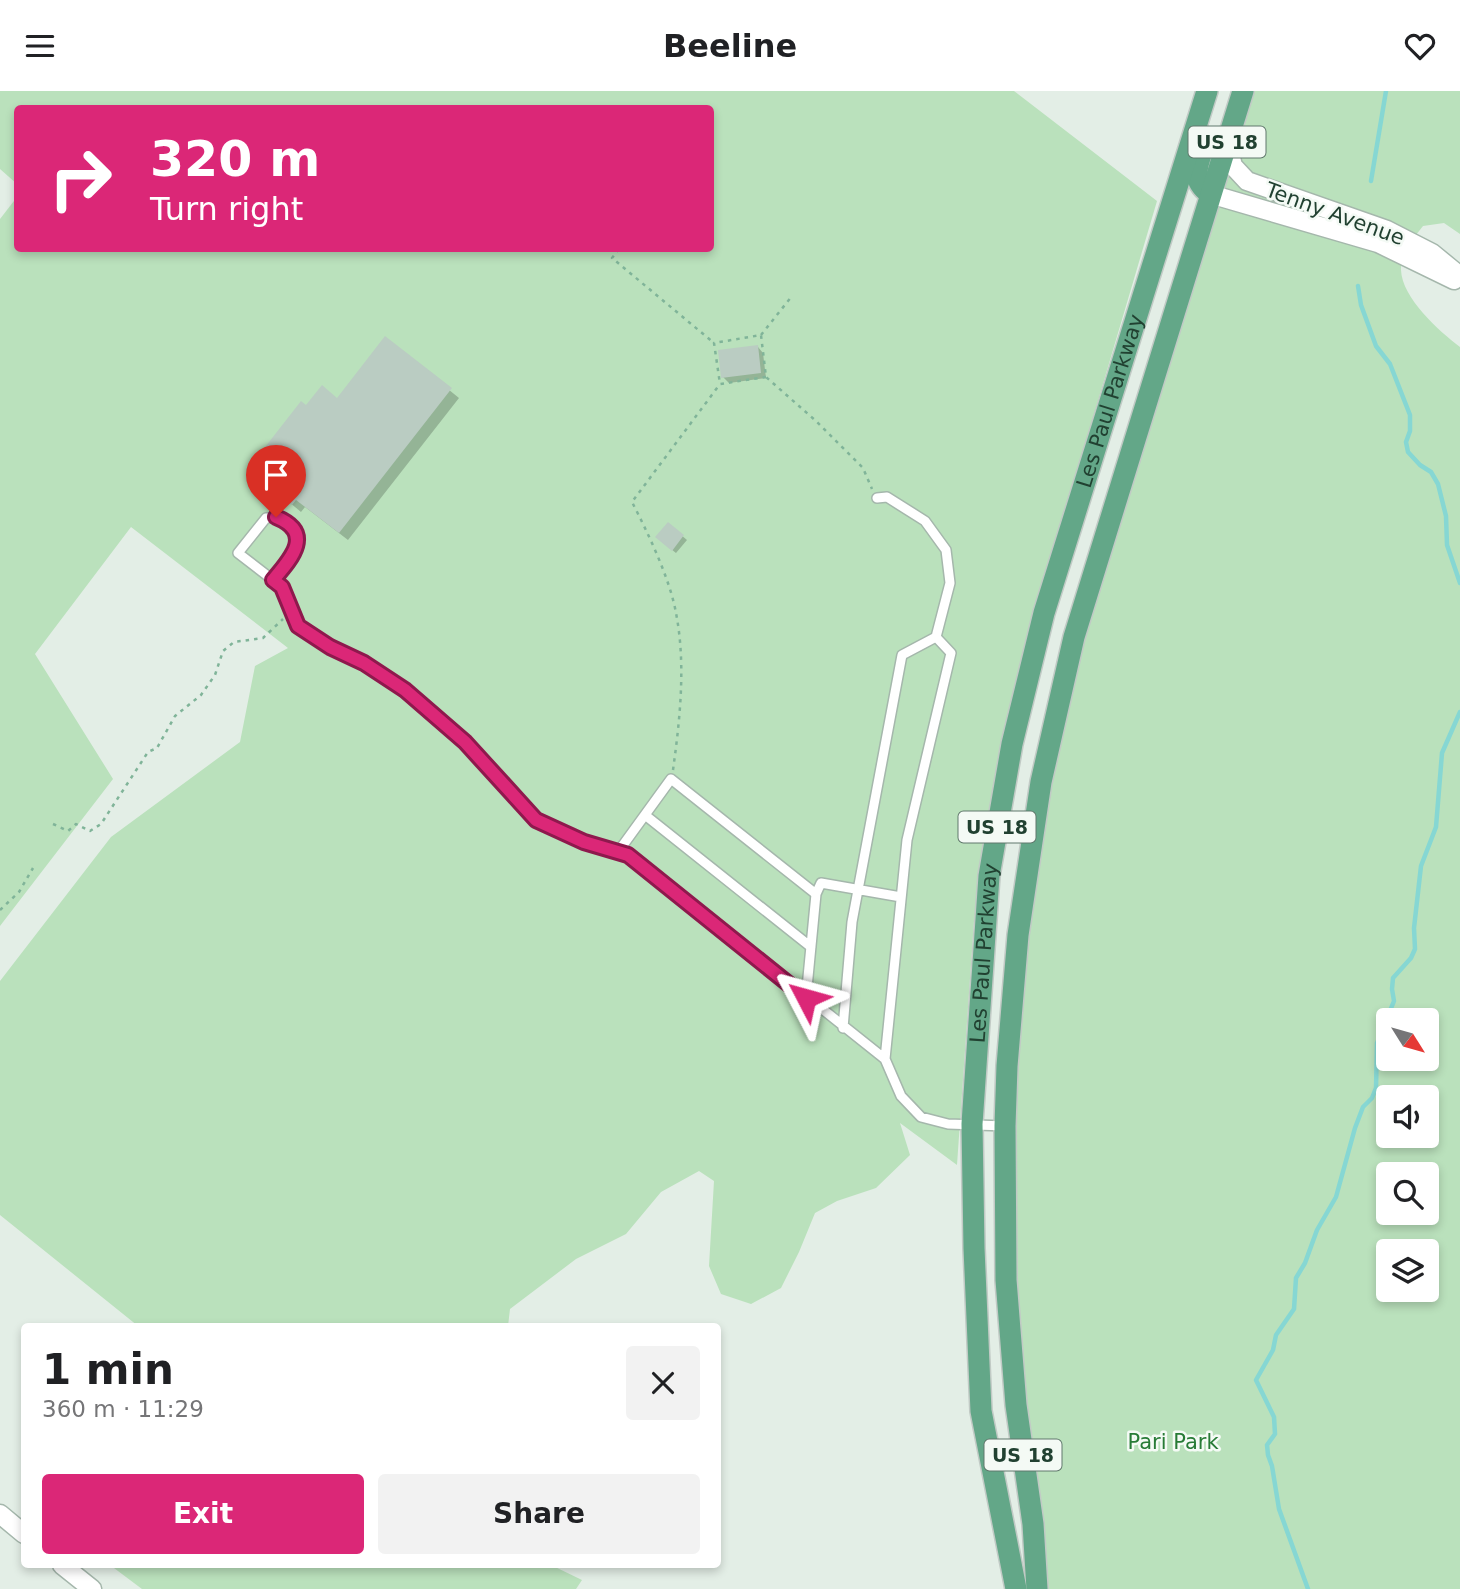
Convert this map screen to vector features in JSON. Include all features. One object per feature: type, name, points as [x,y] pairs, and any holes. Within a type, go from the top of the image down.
[{"type":"main road","name":"Les Paul Parkway","points":[[1016,1589],[981,1411],[974,1248],[972,1124],[989,876],[1012,744],[1044,613],[1207,91]]},
{"type":"main road","points":[[1210,194],[1200,187],[1196,177],[1220,91]]},
{"type":"main road","name":"Les Paul Parkway","points":[[1037,1589],[1033,1524],[1016,1405],[1006,1280],[1007,1066],[1018,935],[1041,782],[1074,637],[1243,91]]},
{"type":"street","name":"Tenny Avenue","points":[[1227,141],[1233,166],[1247,181],[1387,229],[1432,253],[1460,277]]},
{"type":"street","name":"Tenny Avenue","points":[[1210,194],[1378,243],[1460,283]]},
{"type":"street","points":[[0,1514],[21,1532]]},
{"type":"street","points":[[66,1568],[92,1589]]},
{"type":"lane","points":[[843,1028],[852,922],[902,655],[936,637],[950,583],[946,550],[925,521],[887,497],[877,498]]},
{"type":"lane","points":[[273,580],[298,547],[290,524],[276,517],[266,519],[238,553],[282,587],[298,626],[330,647],[364,663],[405,690],[465,742],[536,820],[584,842],[628,855],[885,1059]]},
{"type":"lane","points":[[936,637],[951,653],[907,839],[885,1059],[901,1096],[921,1117],[948,1124],[1005,1126]]},
{"type":"lane","points":[[618,852],[671,779],[816,894]]},
{"type":"lane","points":[[645,815],[811,947]]},
{"type":"lane","points":[[806,998],[816,894],[821,883],[901,897]]},
{"type":"path","points":[[617,252],[612,258],[714,343],[720,384]]},
{"type":"path","points":[[714,343],[761,335],[792,296]]},
{"type":"path","points":[[761,335],[766,377],[816,421],[863,468],[877,498]]},
{"type":"path","points":[[671,779],[679,726],[681,654],[676,611],[651,540],[632,502],[720,384],[766,377]]},
{"type":"path","points":[[54,824],[68,831],[76,824],[90,831],[101,824],[148,752],[157,748],[175,716],[201,695],[215,675],[223,651],[234,642],[263,638],[292,611]]},
{"type":"path","points":[[0,909],[19,892],[33,868]]},
{"type":"green space","points":[[0,91],[1014,91],[1157,201],[1025,648],[994,785],[974,921],[957,1165],[900,1123],[910,1155],[876,1188],[837,1201],[815,1213],[781,1288],[751,1304],[721,1294],[709,1266],[714,1181],[699,1171],[661,1192],[626,1234],[576,1259],[510,1309],[508,1323],[134,1323],[0,1215],[0,981],[111,837],[240,742],[255,666],[288,648],[131,527],[35,654],[113,779],[0,926],[0,219],[14,201],[14,252],[714,252],[714,105],[14,105],[14,181],[0,169]]},
{"type":"green space","name":"Pari Park","points":[[1246,91],[1460,91],[1460,234],[1444,223],[1423,226],[1405,252],[1401,270],[1408,292],[1423,313],[1460,347],[1460,1589],[1049,1589],[1025,1449],[1009,1133],[1019,967],[1071,672]]},
{"type":"green space","points":[[114,1568],[557,1568],[582,1580],[576,1589],[142,1589]]},
{"type":"building","points":[[385,336],[452,388],[339,533],[296,500],[292,505],[279,494],[282,489],[251,465],[301,401],[306,405],[322,385],[337,398]]},
{"type":"building","points":[[758,345],[761,373],[721,378],[718,350]]},
{"type":"building","points":[[668,522],[684,535],[672,551],[655,537]]},
{"type":"waterway","points":[[1371,181],[1386,91]]},
{"type":"waterway","points":[[1358,286],[1361,305],[1376,346],[1390,364],[1410,415],[1410,431],[1406,442],[1408,452],[1431,472],[1438,484],[1446,516],[1447,545],[1460,583]]},
{"type":"waterway","points":[[1308,1589],[1279,1509],[1267,1445],[1275,1434],[1274,1417],[1256,1380],[1273,1350],[1276,1335],[1294,1309],[1296,1278],[1305,1263],[1317,1230],[1336,1197],[1355,1128],[1363,1107],[1372,1098],[1376,1088],[1377,1043],[1394,1001],[1393,978],[1411,958],[1415,949],[1414,928],[1421,866],[1436,827],[1442,753],[1460,712]]},
{"type":"route","points":[[276,517],[290,524],[298,547],[273,580],[282,587],[298,626],[330,647],[364,663],[405,690],[465,742],[536,820],[584,842],[628,855],[806,998]]}]
